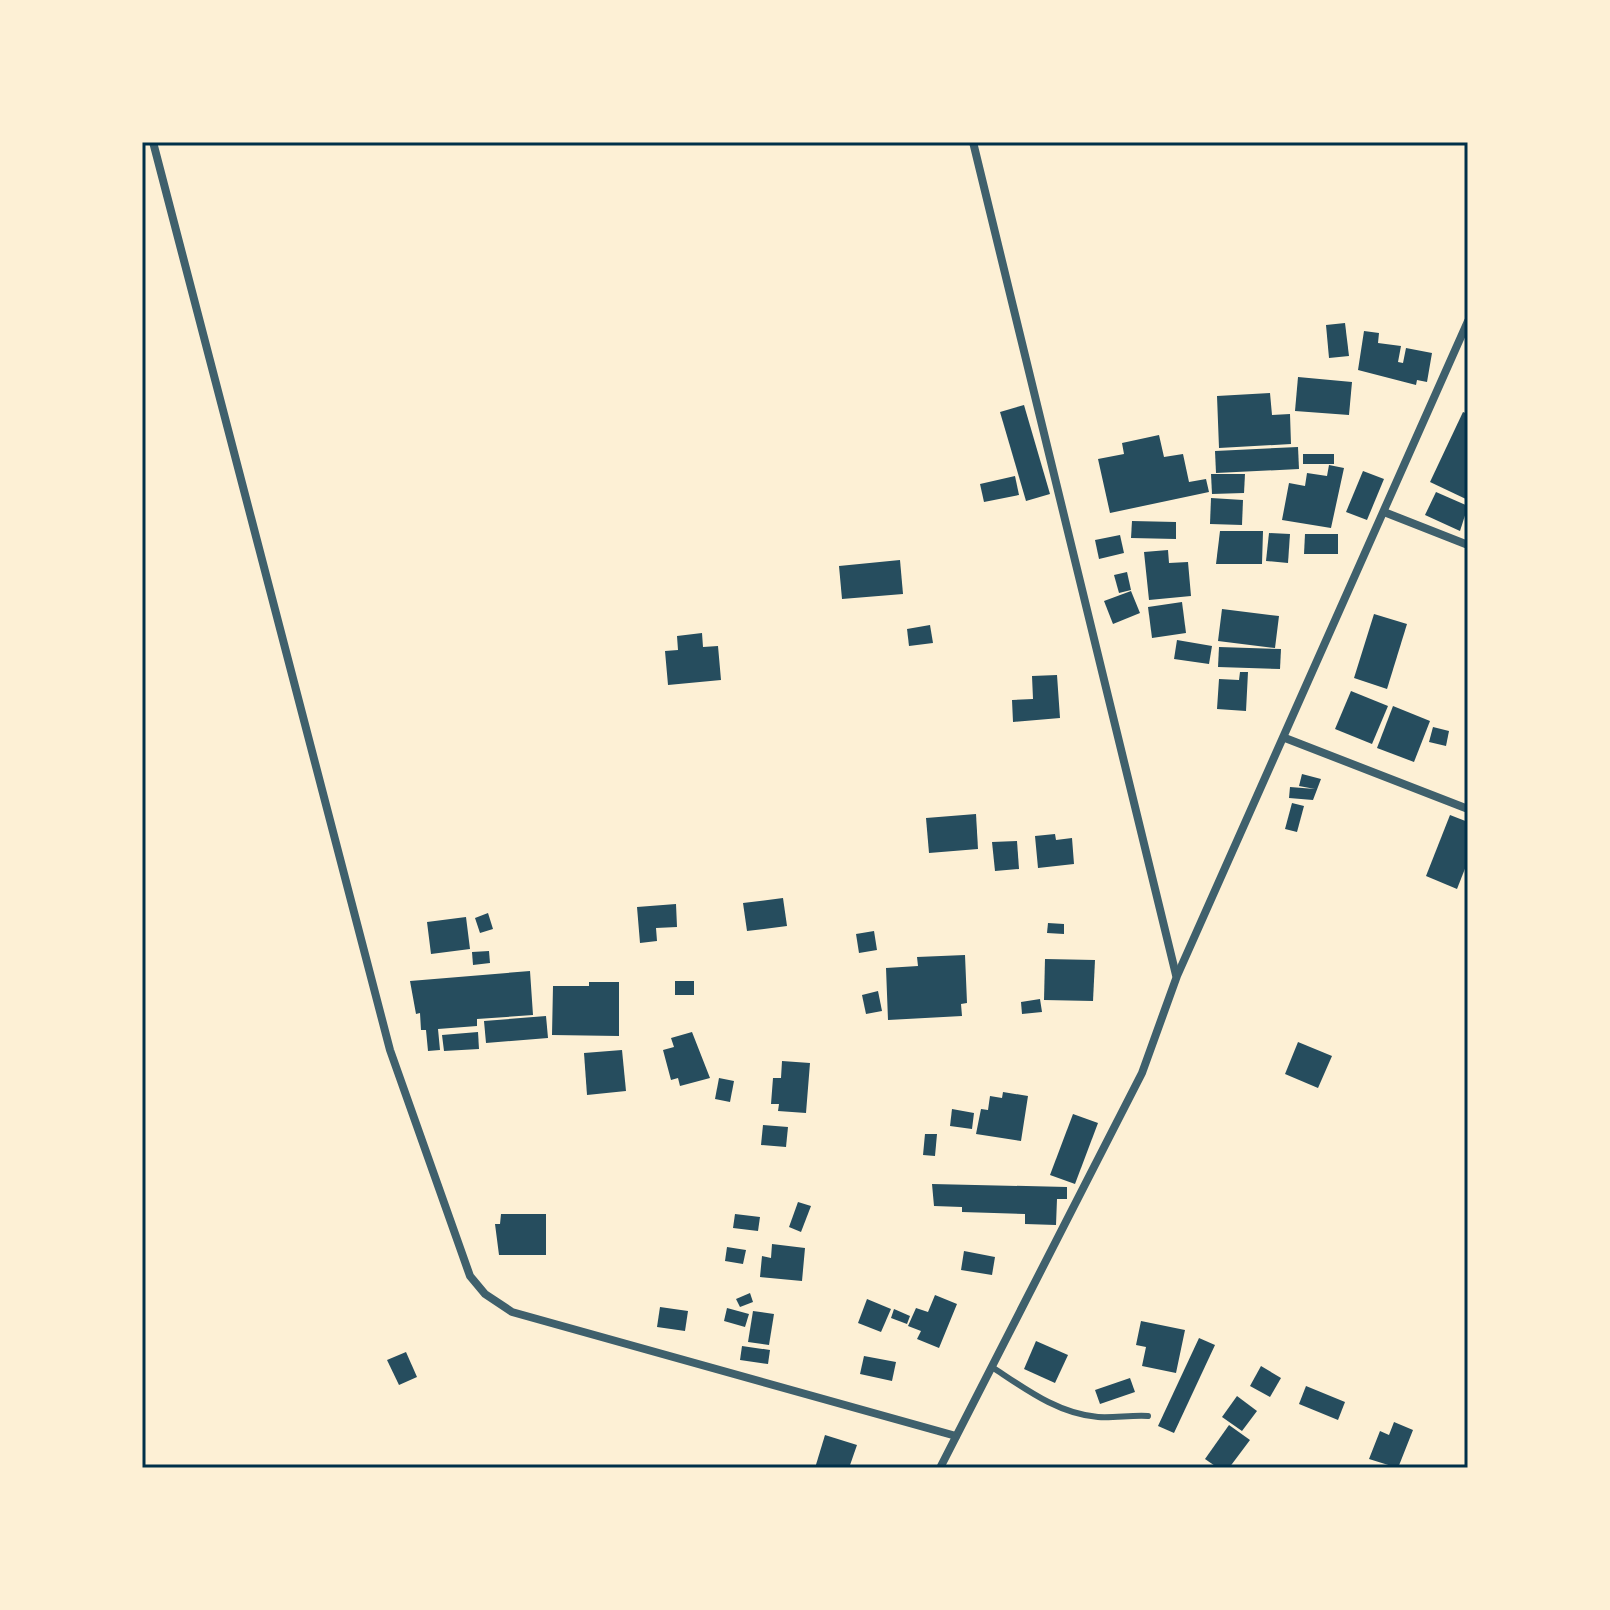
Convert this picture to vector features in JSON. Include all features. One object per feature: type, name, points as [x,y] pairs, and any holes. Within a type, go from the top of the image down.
[{"type":"street","points":[[153,142],[390,1050],[470,1276],[485,1294],[512,1312],[956,1436]]},
{"type":"street","points":[[973,142],[1177,976]]},
{"type":"street","points":[[940,1468],[1142,1073],[1177,976],[1468,321]]},
{"type":"street","points":[[1384,512],[1468,545]]},
{"type":"street","points":[[1285,738],[1468,809]]},
{"type":"lane","points":[[992,1367],[1042,1399],[1072,1411],[1096,1417],[1148,1416]]},
{"type":"building","points":[[1345,323],[1349,356],[1329,358],[1326,325]]},
{"type":"building","points":[[1364,331],[1379,333],[1378,343],[1401,346],[1398,362],[1403,363],[1406,348],[1432,353],[1427,382],[1417,380],[1416,385],[1358,370]]},
{"type":"building","points":[[1298,377],[1352,382],[1349,415],[1295,411]]},
{"type":"building","points":[[1270,393],[1272,415],[1290,414],[1291,444],[1219,448],[1217,396]]},
{"type":"building","points":[[1024,405],[1050,494],[1026,501],[1000,412]]},
{"type":"building","points":[[1463,412],[1468,414],[1468,500],[1430,482]]},
{"type":"building","points":[[1159,435],[1164,457],[1183,454],[1189,482],[1206,479],[1209,492],[1110,513],[1098,459],[1124,454],[1122,443]]},
{"type":"building","points":[[1298,447],[1299,469],[1216,473],[1215,451]]},
{"type":"building","points":[[1303,454],[1334,454],[1334,464],[1303,464]]},
{"type":"building","points":[[1329,465],[1344,468],[1331,528],[1282,520],[1289,483],[1305,486],[1307,473],[1327,476]]},
{"type":"building","points":[[1363,471],[1384,479],[1367,520],[1346,512]]},
{"type":"building","points":[[1211,474],[1245,474],[1244,493],[1212,494]]},
{"type":"building","points":[[1015,476],[1019,495],[984,502],[980,484]]},
{"type":"building","points":[[1436,492],[1468,506],[1460,531],[1425,515]]},
{"type":"building","points":[[1211,498],[1243,500],[1242,525],[1210,524]]},
{"type":"building","points":[[1132,521],[1176,522],[1176,539],[1131,538]]},
{"type":"building","points":[[1220,531],[1263,531],[1262,564],[1216,564]]},
{"type":"building","points":[[1269,533],[1290,534],[1288,563],[1266,561]]},
{"type":"building","points":[[1305,534],[1338,534],[1338,554],[1304,554]]},
{"type":"building","points":[[1120,535],[1124,553],[1099,559],[1095,540]]},
{"type":"building","points":[[1168,550],[1169,563],[1188,562],[1191,596],[1149,600],[1144,552]]},
{"type":"building","points":[[900,560],[903,594],[842,599],[839,566]]},
{"type":"building","points":[[1127,572],[1131,590],[1119,593],[1114,575]]},
{"type":"building","points":[[1131,591],[1140,613],[1113,624],[1104,601]]},
{"type":"building","points":[[1182,602],[1186,633],[1152,638],[1148,607]]},
{"type":"building","points":[[1222,609],[1279,616],[1275,648],[1218,641]]},
{"type":"building","points":[[1374,614],[1407,624],[1387,689],[1354,678]]},
{"type":"building","points":[[930,625],[933,643],[909,646],[907,629]]},
{"type":"building","points":[[702,633],[703,647],[718,646],[721,680],[668,685],[665,651],[678,650],[677,636]]},
{"type":"building","points":[[1177,640],[1212,646],[1209,664],[1174,659]]},
{"type":"building","points":[[1219,647],[1281,649],[1280,669],[1218,667]]},
{"type":"building","points":[[1240,672],[1248,672],[1246,711],[1217,709],[1219,679],[1239,680]]},
{"type":"building","points":[[1057,675],[1060,718],[1013,722],[1012,700],[1033,699],[1032,676]]},
{"type":"building","points":[[1351,691],[1388,706],[1372,744],[1335,729]]},
{"type":"building","points":[[1393,706],[1430,721],[1414,762],[1377,748]]},
{"type":"building","points":[[1433,727],[1449,731],[1446,746],[1429,742]]},
{"type":"building","points":[[1302,774],[1321,779],[1313,800],[1289,798],[1290,787],[1315,789],[1299,786]]},
{"type":"building","points":[[1292,803],[1304,806],[1297,832],[1285,829]]},
{"type":"building","points":[[976,814],[978,849],[929,853],[926,818]]},
{"type":"building","points":[[1450,815],[1468,822],[1468,861],[1457,889],[1426,876]]},
{"type":"building","points":[[1055,834],[1056,840],[1072,838],[1074,864],[1038,868],[1035,836]]},
{"type":"building","points":[[1017,841],[1019,869],[995,871],[992,842]]},
{"type":"building","points":[[783,898],[787,926],[747,931],[743,903]]},
{"type":"building","points":[[676,904],[677,927],[656,928],[657,941],[640,943],[637,907]]},
{"type":"building","points":[[488,913],[493,929],[480,933],[475,918]]},
{"type":"building","points":[[466,917],[470,949],[431,954],[427,922]]},
{"type":"building","points":[[1048,923],[1064,924],[1064,934],[1047,933]]},
{"type":"building","points":[[874,931],[877,950],[859,953],[856,934]]},
{"type":"building","points":[[489,951],[490,963],[473,965],[472,952]]},
{"type":"building","points":[[965,955],[967,1003],[961,1004],[962,1016],[888,1020],[886,968],[918,966],[917,957]]},
{"type":"building","points":[[1045,959],[1095,960],[1093,1001],[1044,1000]]},
{"type":"building","points":[[530,971],[533,1015],[477,1019],[477,1026],[438,1029],[440,1050],[428,1051],[426,1030],[421,1030],[420,1013],[416,1014],[410,981]]},
{"type":"building","points":[[675,981],[694,981],[694,995],[675,995]]},
{"type":"building","points":[[589,982],[619,982],[619,1036],[552,1035],[553,986],[589,986]]},
{"type":"building","points":[[878,991],[882,1011],[866,1014],[862,995]]},
{"type":"building","points":[[1040,999],[1042,1012],[1022,1014],[1021,1002]]},
{"type":"building","points":[[546,1016],[548,1038],[486,1043],[484,1021]]},
{"type":"building","points":[[478,1032],[479,1049],[444,1051],[442,1035]]},
{"type":"building","points":[[692,1032],[710,1078],[680,1086],[678,1078],[671,1080],[663,1050],[674,1047],[671,1038]]},
{"type":"building","points":[[1298,1042],[1332,1056],[1318,1088],[1285,1074]]},
{"type":"building","points":[[622,1050],[626,1091],[587,1095],[584,1053]]},
{"type":"building","points":[[782,1061],[810,1063],[806,1113],[778,1111],[779,1104],[771,1104],[773,1078],[781,1078]]},
{"type":"building","points":[[719,1078],[734,1081],[730,1102],[715,1099]]},
{"type":"building","points":[[1003,1092],[1028,1096],[1021,1141],[976,1134],[981,1109],[988,1110],[990,1096],[1002,1098]]},
{"type":"building","points":[[952,1109],[974,1113],[972,1129],[950,1126]]},
{"type":"building","points":[[1073,1114],[1098,1123],[1075,1184],[1050,1175]]},
{"type":"building","points":[[763,1125],[788,1127],[786,1147],[761,1145]]},
{"type":"building","points":[[925,1134],[937,1134],[935,1156],[923,1155]]},
{"type":"building","points":[[932,1184],[1067,1187],[1067,1199],[1057,1199],[1056,1225],[1025,1224],[1025,1214],[962,1212],[962,1207],[934,1206]]},
{"type":"building","points":[[798,1202],[811,1206],[801,1232],[789,1227]]},
{"type":"building","points":[[501,1214],[546,1214],[546,1255],[499,1255],[495,1224],[500,1224]]},
{"type":"building","points":[[735,1214],[760,1217],[758,1231],[733,1228]]},
{"type":"building","points":[[772,1244],[805,1248],[802,1281],[760,1277],[762,1256],[771,1258]]},
{"type":"building","points":[[727,1247],[746,1250],[743,1264],[725,1261]]},
{"type":"building","points":[[964,1251],[995,1257],[992,1275],[961,1270]]},
{"type":"building","points":[[750,1293],[753,1302],[740,1307],[736,1299]]},
{"type":"building","points":[[935,1295],[957,1304],[939,1348],[917,1339],[921,1331],[908,1326],[916,1308],[928,1312]]},
{"type":"building","points":[[867,1299],[891,1309],[881,1332],[858,1323]]},
{"type":"building","points":[[660,1307],[688,1311],[685,1331],[657,1327]]},
{"type":"building","points":[[727,1308],[749,1314],[745,1327],[724,1321]]},
{"type":"building","points":[[894,1309],[910,1316],[907,1324],[891,1318]]},
{"type":"building","points":[[753,1311],[774,1314],[769,1345],[748,1342]]},
{"type":"building","points":[[1141,1321],[1185,1330],[1176,1373],[1142,1366],[1146,1347],[1136,1345]]},
{"type":"building","points":[[1199,1338],[1215,1345],[1174,1433],[1158,1426]]},
{"type":"building","points":[[1036,1341],[1068,1355],[1055,1383],[1024,1369]]},
{"type":"building","points":[[742,1346],[770,1350],[768,1364],[740,1360]]},
{"type":"building","points":[[406,1352],[417,1377],[399,1385],[387,1360]]},
{"type":"building","points":[[864,1356],[896,1362],[892,1381],[860,1374]]},
{"type":"building","points":[[1261,1366],[1281,1378],[1270,1397],[1250,1386]]},
{"type":"building","points":[[1130,1378],[1135,1392],[1100,1404],[1095,1390]]},
{"type":"building","points":[[1306,1386],[1345,1402],[1338,1420],[1299,1404]]},
{"type":"building","points":[[1237,1396],[1257,1411],[1242,1431],[1222,1417]]},
{"type":"building","points":[[1394,1422],[1413,1430],[1398,1468],[1369,1459],[1380,1431],[1389,1435]]},
{"type":"building","points":[[1229,1425],[1250,1440],[1229,1468],[1218,1468],[1205,1459]]},
{"type":"building","points":[[825,1435],[857,1445],[849,1468],[815,1468]]}]
